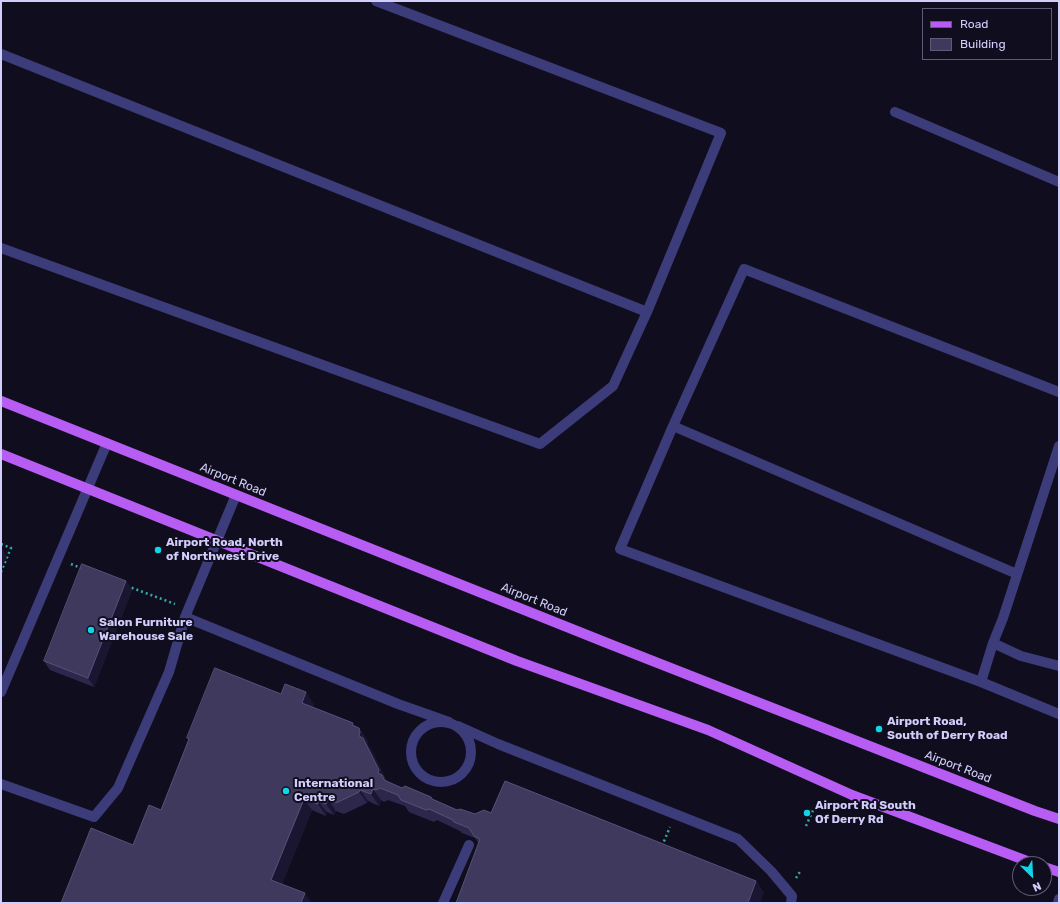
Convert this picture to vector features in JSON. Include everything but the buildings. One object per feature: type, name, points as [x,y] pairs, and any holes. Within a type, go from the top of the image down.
[{"type":"main road","name":"Airport Road","points":[[1,401],[620,648],[1035,811],[1059,819]]},
{"type":"main road","points":[[1,454],[517,661],[708,730],[852,795],[1014,856]]},
{"type":"lane","points":[[1,248],[540,444],[613,386],[647,312],[721,133],[376,1]]},
{"type":"lane","points":[[1,54],[647,312]]},
{"type":"lane","points":[[895,112],[1059,182]]},
{"type":"lane","points":[[1059,392],[744,268],[620,549],[981,682],[1059,714]]},
{"type":"lane","points":[[673,426],[1017,574]]},
{"type":"lane","points":[[1,692],[107,443]]},
{"type":"lane","points":[[981,682],[1059,446]]},
{"type":"lane","points":[[1,784],[94,817],[118,788],[169,672],[187,613],[236,495]]},
{"type":"lane","points":[[187,613],[398,704],[453,724],[506,747],[738,839],[771,871],[792,896],[791,903]]},
{"type":"lane","points":[[993,643],[1021,656],[1059,666]]},
{"type":"lane","points":[[438,721],[453,724],[465,733],[469,742],[471,752],[467,766],[465,770],[457,777],[448,781],[438,782],[429,780],[420,774],[410,757],[410,747],[414,737],[420,729],[428,724],[438,721]]},
{"type":"lane","points":[[443,903],[469,845]]},
{"type":"lane","points":[[1058,903],[1059,899]]},
{"type":"path","points":[[1,544],[11,548],[1,572]]},
{"type":"path","points":[[58,559],[87,570]]},
{"type":"path","points":[[123,584],[187,613]]},
{"type":"path","points":[[806,826],[814,808]]},
{"type":"path","points":[[661,848],[675,814]]},
{"type":"path","points":[[795,878],[801,870]]},
{"type":"place","name":"Airport Road, North of Northwest Drive","points":[[158,550]]},
{"type":"place","name":"Salon Furniture Warehouse Sale","points":[[91,630]]},
{"type":"place","name":"Airport Road, South of Derry Road","points":[[879,729]]},
{"type":"place","name":"International Centre","points":[[286,791]]},
{"type":"place","name":"Airport Rd South Of Derry Rd","points":[[807,813]]}]
